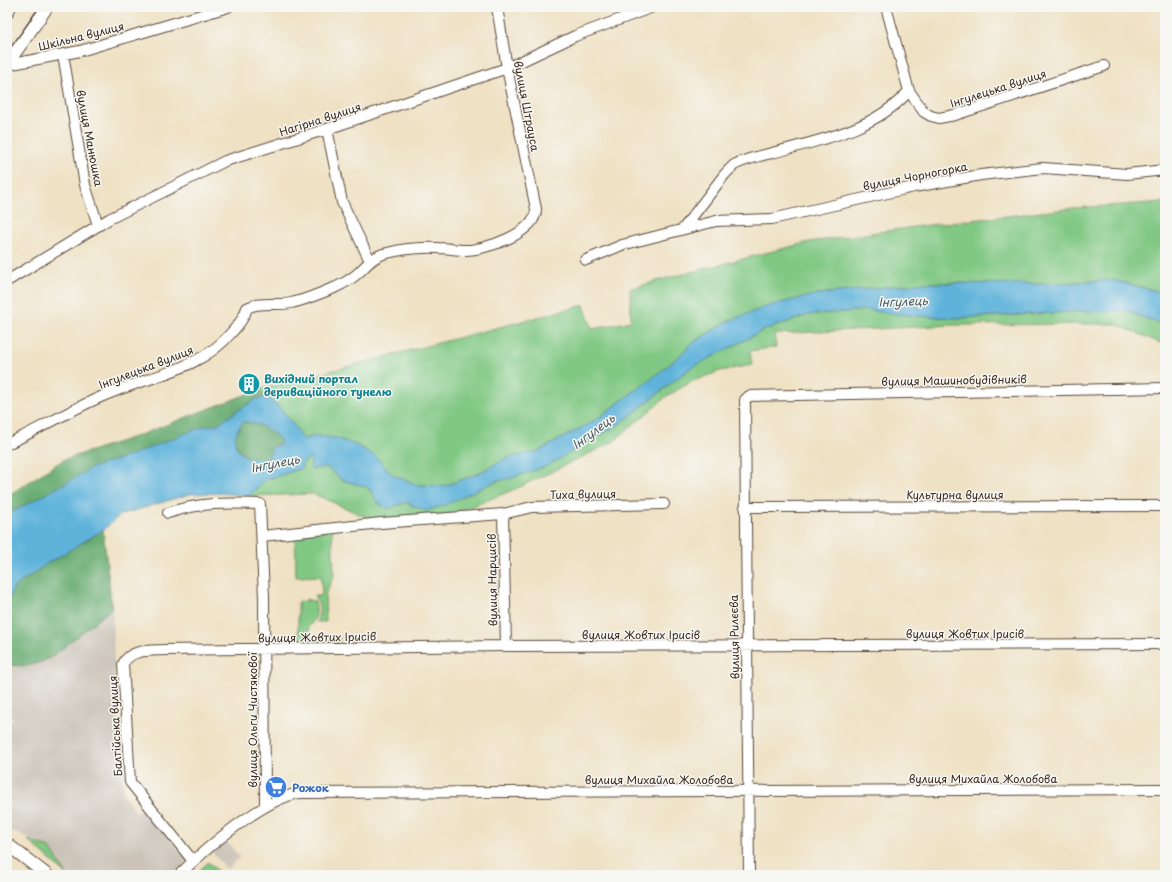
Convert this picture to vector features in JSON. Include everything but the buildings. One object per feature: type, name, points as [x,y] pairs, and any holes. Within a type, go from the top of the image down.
[{"type":"main road","points":[[7,64],[47,7]]},
{"type":"main road","points":[[7,844],[47,875]]},
{"type":"street","points":[[7,14],[11,7]]},
{"type":"street","name":"Шкільна вулиця","points":[[7,64],[94,47],[228,7]]},
{"type":"street","name":"вулиця Штрауса","points":[[497,7],[507,68],[536,209]]},
{"type":"street","name":"Нагірна вулиця","points":[[7,281],[98,225],[171,186],[225,161],[327,130],[507,68],[575,36],[653,7]]},
{"type":"street","points":[[683,229],[725,174],[734,165],[811,143],[861,126],[887,111],[901,100],[909,91],[886,7]]},
{"type":"street","name":"вулиця Манюшка","points":[[63,54],[85,185],[98,225]]},
{"type":"street","name":"Інгулецька вулиця","points":[[909,91],[924,112],[939,118],[955,115],[1104,66]]},
{"type":"street","points":[[327,130],[342,202],[370,261]]},
{"type":"street","name":"вулиця Чорногорка","points":[[586,260],[622,245],[716,221],[772,218],[914,187],[982,175],[1043,168],[1127,174],[1165,170]]},
{"type":"street","name":"Інгулецька вулиця","points":[[7,444],[102,396],[132,384],[185,367],[208,355],[225,340],[244,317],[247,308],[252,305],[292,303],[314,296],[348,281],[370,261],[385,254],[417,248],[465,250],[492,245],[527,226],[536,216],[536,209]]},
{"type":"street","name":"вулиця Машинобудівників","points":[[745,400],[749,396],[1165,388]]},
{"type":"street","name":"вулиця Рилєєва","points":[[745,400],[749,875]]},
{"type":"street","name":"вулиця Ольги Чистякової","points":[[168,513],[190,506],[219,503],[260,504],[264,650],[265,807]]},
{"type":"street","name":"Тиха вулиця","points":[[503,514],[532,507],[664,504]]},
{"type":"street","name":"Культурна вулиця","points":[[745,507],[1165,506]]},
{"type":"street","points":[[262,536],[381,523],[503,514]]},
{"type":"street","name":"вулиця Нарцисів","points":[[503,514],[506,646]]},
{"type":"street","name":"вулиця Жовтих Ірисів","points":[[123,664],[126,658],[142,652],[506,646],[1165,644]]},
{"type":"street","name":"Балтійська вулиця","points":[[123,664],[130,782],[193,861]]},
{"type":"street","name":"вулиця Михайла Жолобова","points":[[179,875],[226,832],[265,807],[286,796],[300,793],[1165,789]]},
{"type":"shaded area","points":[[112,608],[116,710],[124,795],[136,813],[143,808],[188,860],[173,875],[67,875],[50,848],[7,829],[7,724],[13,720],[7,710],[7,665],[27,666],[42,662],[53,656]]},
{"type":"shaded area","points":[[226,841],[240,857],[227,869],[212,852]]},
{"type":"green space","points":[[1165,202],[1165,293],[1112,280],[1045,284],[926,283],[819,294],[728,321],[694,342],[668,366],[597,419],[537,452],[507,458],[477,474],[445,486],[418,485],[393,475],[375,456],[358,446],[336,438],[317,436],[302,439],[293,424],[283,412],[258,390],[584,305],[592,329],[631,321],[630,289],[809,242],[921,226],[1075,208]]},
{"type":"green space","points":[[866,310],[915,316],[960,318],[1125,310],[1165,326],[1165,345],[1115,324],[954,325],[775,334],[776,347],[750,351],[752,365],[720,371],[691,382],[667,396],[613,442],[520,487],[454,514],[377,522],[314,494],[249,496],[263,481],[302,468],[302,464],[309,458],[312,461],[314,469],[327,467],[342,480],[367,487],[381,506],[401,505],[405,502],[425,511],[496,481],[512,478],[621,423],[689,369],[764,330],[808,315]]},
{"type":"green space","points":[[258,390],[267,397],[256,399],[214,426],[209,426],[129,456],[91,468],[74,479],[7,515],[7,496],[63,460],[137,436]]},
{"type":"green space","points":[[243,422],[253,423],[265,428],[276,436],[281,444],[275,445],[269,457],[256,460],[248,458],[238,449],[235,440],[236,433]]},
{"type":"green space","points":[[332,528],[334,575],[325,596],[326,622],[317,622],[319,604],[315,599],[315,596],[321,596],[322,594],[321,576],[296,577],[295,531]]},
{"type":"green space","points":[[103,530],[112,608],[53,656],[42,662],[27,666],[7,665],[7,603],[14,587],[48,563]]},
{"type":"green space","points":[[306,599],[315,602],[316,609],[316,616],[309,626],[309,637],[339,637],[339,645],[298,645],[298,602],[306,601]]},
{"type":"green space","points":[[28,840],[50,848],[67,875]]},
{"type":"green space","points":[[208,862],[222,875],[195,875]]},
{"type":"water","name":"Інгулець","points":[[1112,280],[1165,293],[1165,326],[1125,310],[960,318],[915,316],[866,310],[808,315],[764,330],[689,369],[621,423],[547,466],[512,478],[496,481],[445,505],[425,511],[406,502],[388,509],[376,501],[373,493],[367,487],[342,480],[327,467],[312,469],[310,466],[312,461],[309,458],[302,464],[302,468],[263,481],[249,496],[221,493],[190,494],[120,515],[103,530],[48,563],[14,587],[7,603],[7,515],[91,468],[129,456],[194,430],[209,425],[214,426],[256,399],[267,397],[278,406],[295,427],[302,439],[317,436],[336,438],[358,446],[375,456],[393,475],[418,485],[445,486],[477,474],[507,458],[537,452],[597,419],[668,366],[694,342],[728,321],[771,305],[819,294],[926,283],[1045,284]],"holes":[[[243,422],[265,428],[279,440],[281,444],[272,447],[269,457],[251,458],[239,451],[235,439]]]},
{"type":"tram line","points":[[7,53],[40,7]]},
{"type":"place","name":"Вихідний портал дериваційного тунелю","points":[[249,384]]},
{"type":"place","name":"Рожок","points":[[276,787]]}]
